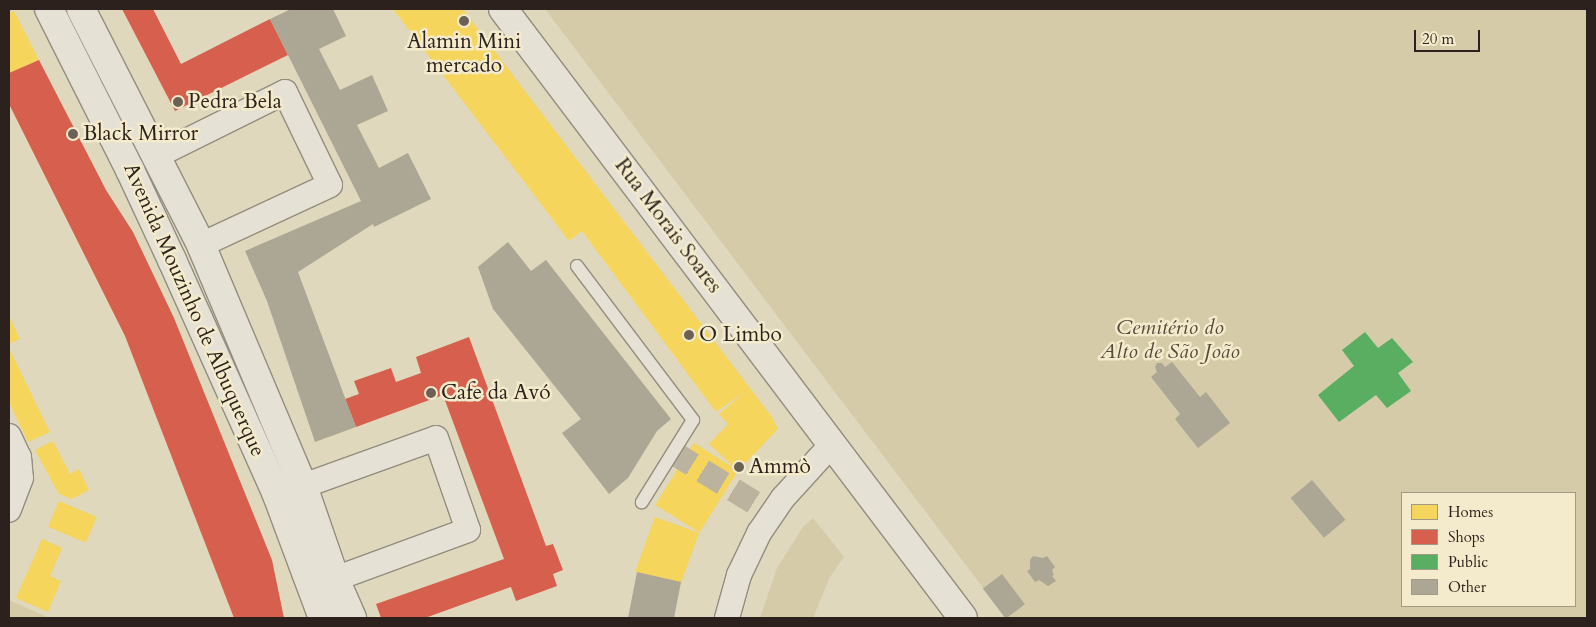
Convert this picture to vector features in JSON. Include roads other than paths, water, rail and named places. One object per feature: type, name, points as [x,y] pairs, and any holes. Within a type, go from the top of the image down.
[{"type":"main road","name":"Avenida Mouzinho de Albuquerque","points":[[49,9],[130,170],[277,495],[323,582],[352,618]]},
{"type":"main road","name":"Avenida Mouzinho de Albuquerque","points":[[81,9],[200,245],[303,486],[323,582],[323,618]]},
{"type":"main road","name":"Rua Morais Soares","points":[[503,9],[833,443],[963,618]]},
{"type":"main road","points":[[130,170],[156,156]]},
{"type":"main road","points":[[172,260],[200,245]]},
{"type":"main road","points":[[277,495],[303,486]]},
{"type":"street","points":[[156,156],[285,92],[330,184],[200,245]]},
{"type":"street","points":[[9,436],[19,457],[21,472],[19,488],[9,510]]},
{"type":"street","points":[[303,486],[436,438],[468,530],[323,582]]},
{"type":"street","points":[[728,618],[739,575],[759,533],[783,498],[833,443]]},
{"type":"lane","points":[[577,266],[693,420],[642,502]]},
{"type":"tunnel","points":[[672,452],[771,513]]},
{"type":"place","name":"Alamin Mini mercado","points":[[464,21]]},
{"type":"place","name":"Pedra Bela","points":[[178,102]]},
{"type":"place","name":"Black Mirror","points":[[73,134]]},
{"type":"place","name":"O Limbo","points":[[689,335]]},
{"type":"place","name":"Cafe da Avó","points":[[431,393]]},
{"type":"place","name":"Ammò","points":[[739,467]]},
{"type":"park label","name":"Cemitério do Alto de São João","points":[[1170,340]]}]
